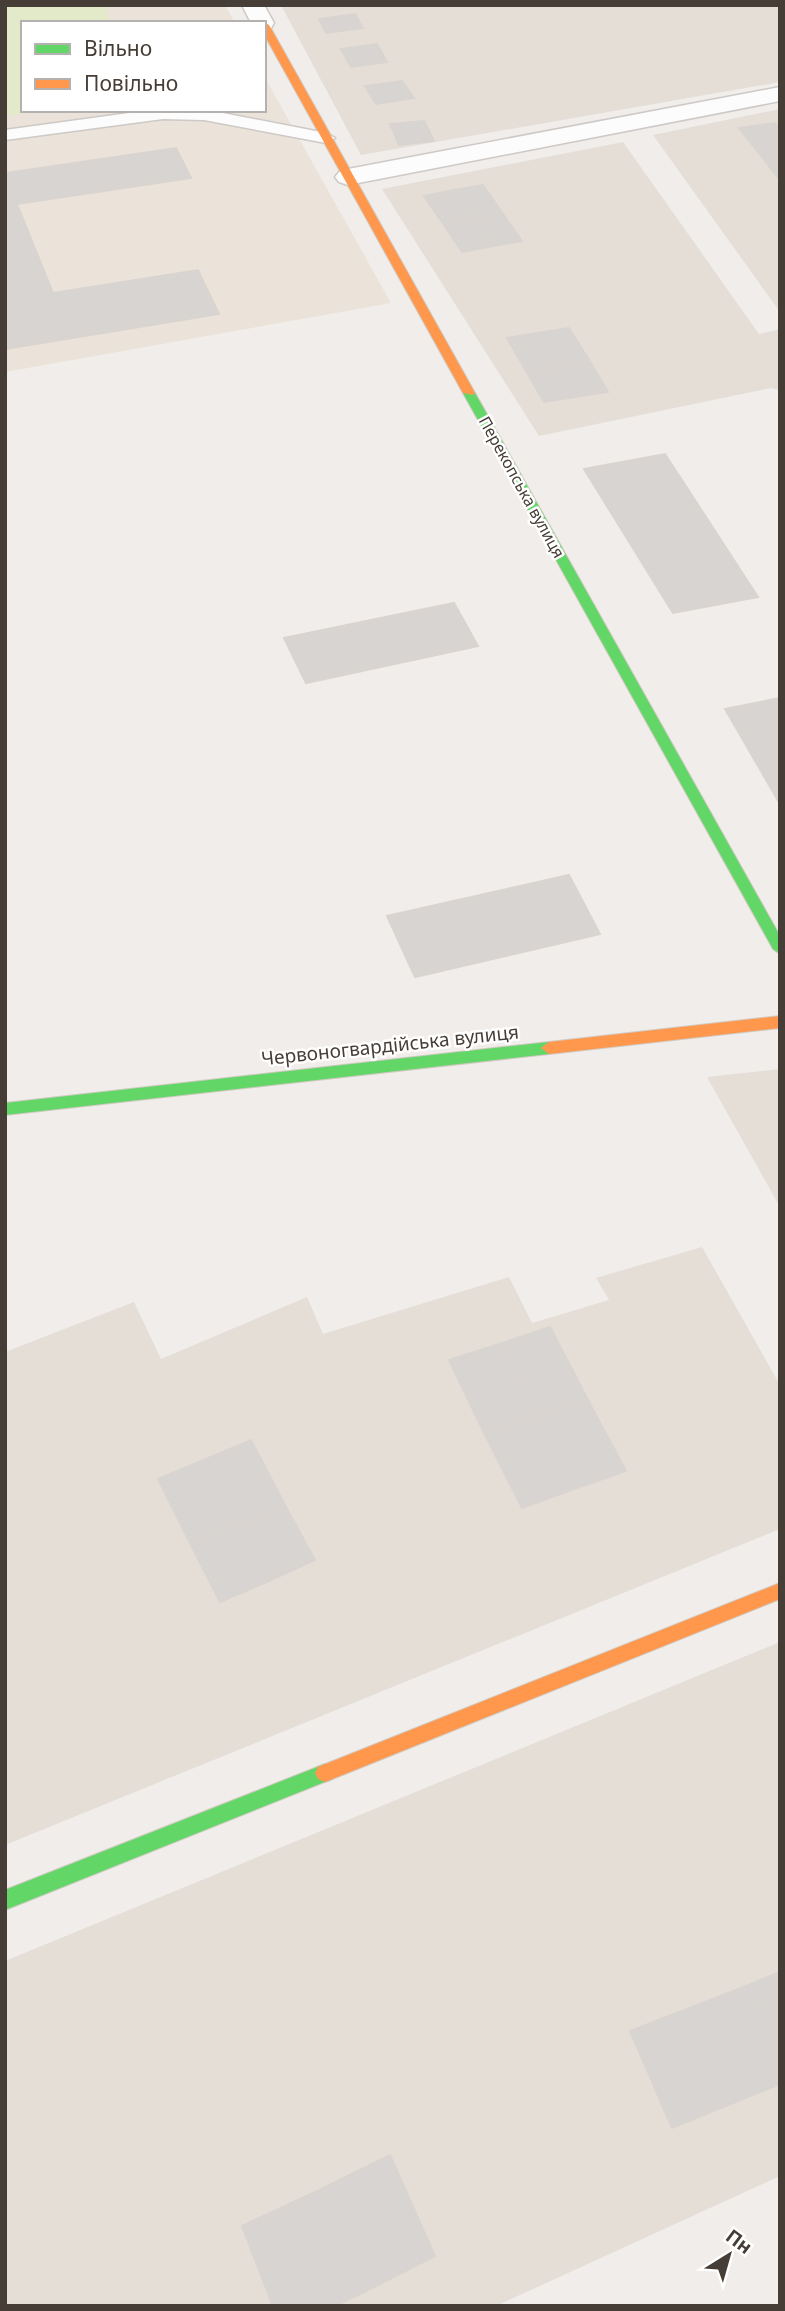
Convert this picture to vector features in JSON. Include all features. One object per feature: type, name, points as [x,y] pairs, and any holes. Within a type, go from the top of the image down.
[{"type":"street","name":"Перекопська вулиця","points":[[253,5],[262,21]]},
{"type":"street","name":"Перекопська вулиця","points":[[266,28],[780,949]]},
{"type":"street","points":[[348,177],[780,94]]},
{"type":"street","name":"Червоногвардійська вулиця","points":[[5,1110],[780,1022]]},
{"type":"street","points":[[5,1900],[780,1591]]},
{"type":"lane","points":[[5,135],[163,114],[204,115],[326,138]]},
{"type":"shaded area","points":[[5,5],[225,5],[234,21],[21,21],[21,112],[266,112],[266,80],[391,303],[5,372]]},
{"type":"shaded area","points":[[281,5],[780,5],[780,82],[361,155]]},
{"type":"shaded area","points":[[780,109],[780,312],[653,135]]},
{"type":"shaded area","points":[[623,142],[759,334],[780,329],[780,390],[771,388],[539,436],[382,189]]},
{"type":"shaded area","points":[[780,1069],[780,1207],[707,1077]]},
{"type":"shaded area","points":[[702,1247],[780,1385],[780,1529],[5,1845],[5,1352],[134,1302],[161,1359],[307,1297],[323,1334],[509,1277],[532,1323],[609,1300],[596,1278]]},
{"type":"shaded area","points":[[780,1642],[780,2176],[496,2306],[5,2306],[5,1961]]},
{"type":"green space","points":[[5,5],[104,5],[110,21],[21,21],[21,112],[34,112],[5,116]]},
{"type":"building","points":[[355,14],[363,28],[326,33],[319,19]]},
{"type":"building","points":[[377,44],[387,62],[351,67],[341,49]]},
{"type":"building","points":[[402,81],[414,98],[376,104],[365,86]]},
{"type":"building","points":[[424,121],[434,141],[399,145],[390,124]]},
{"type":"building","points":[[775,123],[780,129],[780,159],[765,161],[739,128]]},
{"type":"building","points":[[176,148],[191,178],[17,204],[53,293],[198,270],[219,314],[5,349],[5,173]]},
{"type":"building","points":[[780,159],[780,180],[765,161]]},
{"type":"building","points":[[483,185],[503,214],[474,220],[454,190]]},
{"type":"building","points":[[454,190],[474,220],[444,225],[424,196]]},
{"type":"building","points":[[503,214],[522,241],[493,246],[474,220]]},
{"type":"building","points":[[474,220],[493,246],[462,252],[444,225]]},
{"type":"building","points":[[569,328],[589,360],[557,367],[537,333]]},
{"type":"building","points":[[537,333],[557,367],[526,371],[507,338]]},
{"type":"building","points":[[589,360],[608,392],[575,397],[557,367]]},
{"type":"building","points":[[557,367],[575,397],[544,402],[526,371]]},
{"type":"building","points":[[665,454],[758,597],[673,613],[584,469]]},
{"type":"building","points":[[454,603],[478,646],[306,683],[284,638]]},
{"type":"building","points":[[780,698],[780,804],[725,709]]},
{"type":"building","points":[[569,875],[600,934],[415,977],[387,916]]},
{"type":"building","points":[[550,1327],[588,1400],[540,1416],[502,1343]]},
{"type":"building","points":[[502,1343],[540,1416],[485,1435],[449,1360]]},
{"type":"building","points":[[588,1400],[626,1471],[577,1488],[540,1416]]},
{"type":"building","points":[[540,1416],[577,1488],[522,1508],[485,1435]]},
{"type":"building","points":[[251,1440],[285,1505],[239,1525],[206,1459]]},
{"type":"building","points":[[206,1459],[239,1525],[191,1545],[158,1479]]},
{"type":"building","points":[[285,1505],[315,1560],[269,1581],[239,1525]]},
{"type":"building","points":[[239,1525],[269,1581],[220,1602],[191,1545]]},
{"type":"building","points":[[780,1972],[780,2057],[746,1986]]},
{"type":"building","points":[[746,1986],[780,2057],[780,2084],[672,2128],[630,2031]]},
{"type":"building","points":[[390,2155],[435,2256],[364,2292],[321,2189]]},
{"type":"building","points":[[321,2189],[364,2292],[335,2306],[273,2306],[242,2226]]},
{"type":"traffic: fast","points":[[469,393],[780,949]]},
{"type":"traffic: fast","points":[[5,1109],[549,1048]]},
{"type":"traffic: fast","points":[[5,1900],[325,1773]]},
{"type":"traffic: slow","points":[[266,29],[469,393]]},
{"type":"traffic: slow","points":[[549,1048],[780,1022]]},
{"type":"traffic: slow","points":[[325,1773],[780,1591]]}]
